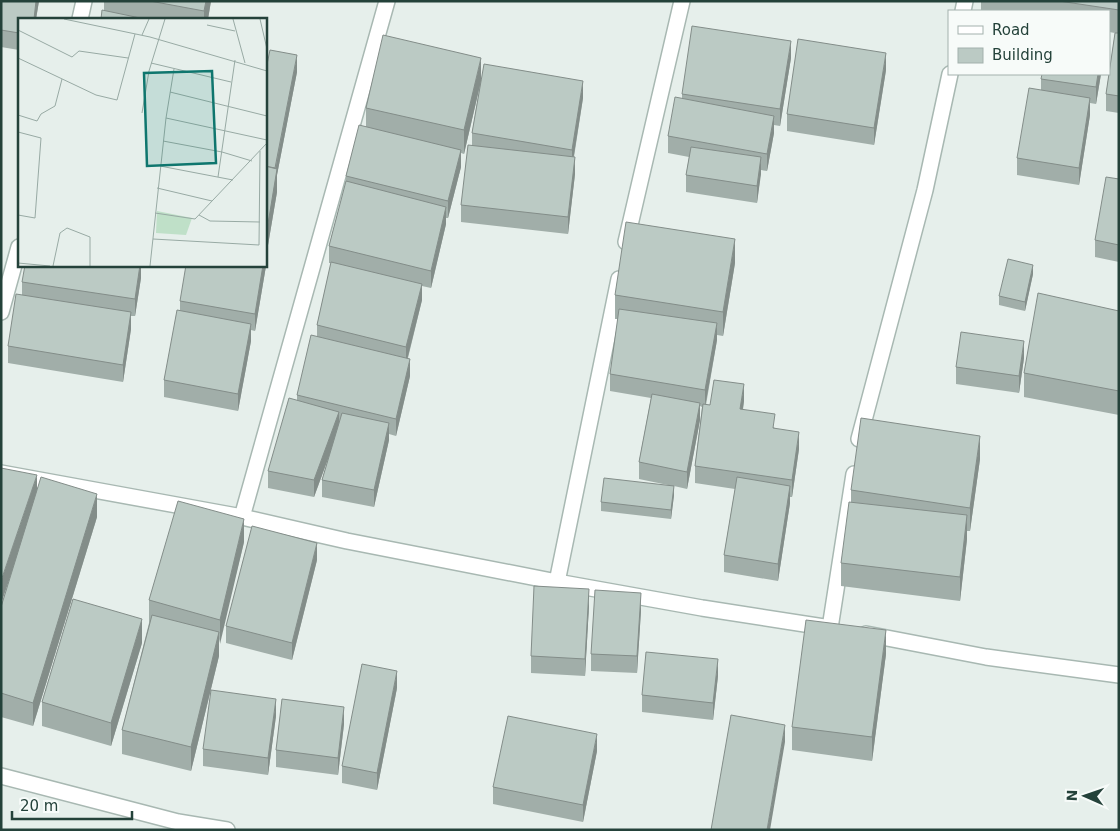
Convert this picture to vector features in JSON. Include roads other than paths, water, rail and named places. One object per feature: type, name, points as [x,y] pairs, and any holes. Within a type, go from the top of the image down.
[{"type":"street","points":[[80,18],[84,1]]},
{"type":"street","points":[[242,517],[387,1]]},
{"type":"street","points":[[557,582],[623,257],[682,1]]},
{"type":"street","points":[[840,630],[860,432],[925,190],[950,75]]},
{"type":"street","points":[[1,312],[18,251]]},
{"type":"street","points":[[1,473],[242,517],[348,541],[557,582],[986,657],[1119,675]]},
{"type":"street","points":[[1,776],[178,822],[227,830]]}]
